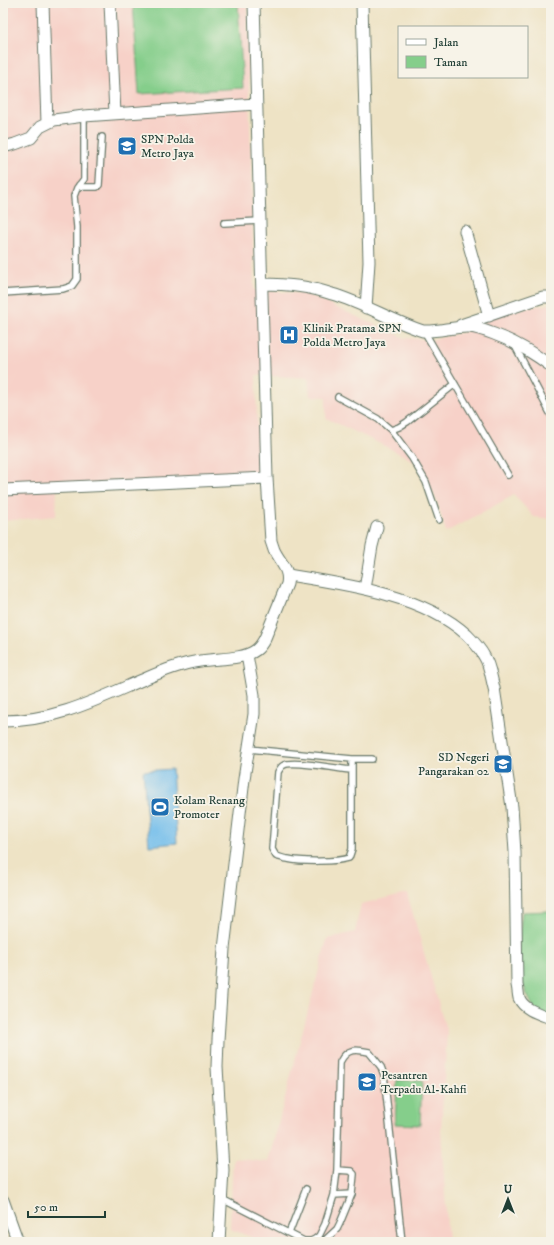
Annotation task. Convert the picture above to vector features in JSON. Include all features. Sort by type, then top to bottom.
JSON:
[{"type":"street","points":[[43,3],[47,123]]},
{"type":"street","points":[[110,3],[115,114]]},
{"type":"street","points":[[3,722],[24,721],[59,714],[77,708],[177,666],[204,660],[246,655],[256,650],[262,644],[287,584],[287,571],[274,550],[271,541],[267,478],[254,3]]},
{"type":"street","points":[[362,3],[369,262],[366,308]]},
{"type":"street","points":[[3,147],[31,138],[40,127],[54,120],[84,116],[256,104]]},
{"type":"street","points":[[465,231],[489,316]]},
{"type":"street","points":[[262,284],[281,284],[317,289],[333,294],[423,331],[437,331],[452,328],[543,297],[551,297]]},
{"type":"street","points":[[452,328],[471,328],[486,331],[512,341],[532,352],[551,366]]},
{"type":"street","points":[[3,490],[267,478]]},
{"type":"street","points":[[365,590],[372,546],[377,526]]},
{"type":"street","points":[[288,575],[365,590],[410,602],[431,610],[449,620],[464,632],[485,656],[494,688],[512,807],[516,860],[517,985],[520,999],[524,1005],[533,1011],[551,1018]]},
{"type":"street","points":[[219,1242],[222,1199],[222,1148],[217,1067],[224,949],[254,714],[254,704],[246,655]]},
{"type":"street","points":[[3,1200],[18,1242]]},
{"type":"lane","points":[[3,293],[63,289],[72,286],[77,280],[77,227],[74,196],[75,191],[84,179],[84,116]]},
{"type":"lane","points":[[79,185],[82,187],[97,187],[99,185],[102,137]]},
{"type":"lane","points":[[224,223],[259,221]]},
{"type":"lane","points":[[423,331],[508,475]]},
{"type":"lane","points":[[512,341],[551,415]]},
{"type":"lane","points":[[391,430],[399,428],[455,384]]},
{"type":"lane","points":[[338,397],[378,419],[391,430],[412,458],[426,482],[439,520]]},
{"type":"lane","points":[[249,749],[352,759],[372,759]]},
{"type":"lane","points":[[351,770],[294,763],[285,764],[280,768],[278,772],[272,849],[276,856],[288,860],[324,861],[344,860],[349,858],[352,849],[352,759]]},
{"type":"lane","points":[[222,1199],[304,1241],[315,1239],[319,1236],[325,1224],[334,1195],[337,1170],[340,1062],[343,1056],[348,1052],[358,1050],[369,1052],[378,1063],[384,1075],[402,1242]]},
{"type":"lane","points":[[323,1242],[337,1229],[352,1194],[354,1174],[351,1171],[337,1170]]},
{"type":"lane","points":[[289,1233],[306,1189]]},
{"type":"lane","points":[[334,1195],[352,1194]]},
{"type":"shaded area","name":"SPN Polda Metro Jaya","points":[[3,3],[247,3],[254,290],[306,294],[405,338],[431,340],[465,332],[501,312],[551,304],[551,519],[534,517],[514,495],[446,532],[437,501],[419,464],[326,418],[326,397],[310,396],[308,378],[256,375],[258,480],[57,487],[56,516],[3,521]]},
{"type":"shaded area","name":"Pesantren Terpadu Al-Kahfi","points":[[407,893],[447,1033],[441,1130],[448,1242],[250,1242],[251,1237],[230,1229],[233,1158],[268,1162],[327,939],[355,932],[361,904]]},
{"type":"green space","points":[[133,3],[238,3],[243,88],[139,94]]},
{"type":"green space","points":[[551,911],[551,1016],[536,1012],[528,997],[519,968],[518,950],[522,912]]},
{"type":"green space","points":[[397,1080],[422,1081],[420,1125],[395,1124]]},
{"type":"water","name":"Kolam Renang Promoter","points":[[172,769],[177,843],[149,846],[143,771]]},
{"type":"place","name":"SPN Polda Metro Jaya","points":[[127,146]]},
{"type":"place","name":"Klinik Pratama SPN Polda Metro Jaya","points":[[289,335]]},
{"type":"place","name":"SD Negeri Pangarakan 02","points":[[503,764]]},
{"type":"place","name":"Kolam Renang Promoter","points":[[160,807]]},
{"type":"place","name":"Pesantren Terpadu Al-Kahfi","points":[[367,1082]]}]
